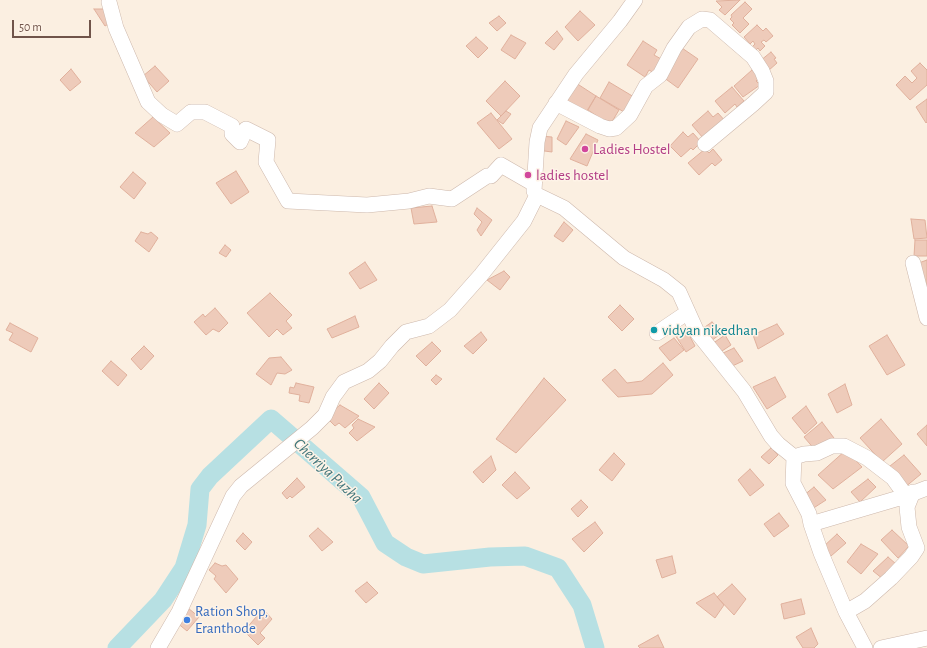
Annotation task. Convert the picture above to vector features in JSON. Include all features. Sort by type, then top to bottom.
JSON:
[{"type":"street","points":[[158,648],[179,612],[233,496],[241,486],[312,428],[325,415],[333,397],[344,382],[368,371],[380,361],[406,332],[429,326],[450,310],[482,275],[524,221],[535,189],[536,142],[540,128],[576,74],[620,21],[635,0]]},
{"type":"street","points":[[109,2],[116,28],[129,55],[148,102],[177,124],[191,112],[205,112],[232,126],[232,134],[240,142],[246,129],[268,140],[266,162],[288,201],[367,205],[408,202],[429,196],[452,199],[487,176],[491,176],[501,165],[550,200],[564,208],[624,258],[672,285],[678,292],[697,332],[744,391],[771,436],[794,457]]},
{"type":"street","points":[[556,103],[600,126],[609,129],[616,128],[630,115],[646,86],[660,75],[674,48],[689,27],[702,18],[710,20],[753,57],[762,71],[766,81],[766,92],[705,144]]},
{"type":"street","points":[[913,263],[927,318]]},
{"type":"street","points":[[657,333],[688,312]]},
{"type":"street","points":[[794,457],[804,454],[817,453],[832,446],[844,446],[867,458],[893,478],[915,492]]},
{"type":"street","points":[[794,457],[793,483],[809,514],[821,553],[846,612],[865,648]]},
{"type":"street","points":[[811,524],[915,492]]},
{"type":"street","points":[[846,612],[865,601],[891,578],[911,557],[917,548],[909,527],[907,507],[915,492]]},
{"type":"street","points":[[881,648],[927,638]]},
{"type":"building","points":[[740,0],[725,15],[719,10],[722,7],[716,1]]},
{"type":"building","points":[[745,2],[752,9],[743,18],[749,24],[740,33],[732,25],[734,23],[730,19],[732,17],[731,15]]},
{"type":"building","points":[[94,9],[106,9],[112,22],[105,26]]},
{"type":"building","points":[[580,11],[595,25],[578,41],[565,27]]},
{"type":"building","points":[[499,16],[506,23],[497,31],[489,23]]},
{"type":"building","points":[[757,25],[763,31],[766,28],[773,36],[766,42],[764,40],[761,42],[765,46],[760,51],[758,48],[756,50],[752,47],[755,44],[753,41],[750,44],[744,37]]},
{"type":"building","points":[[557,31],[563,39],[554,50],[545,43]]},
{"type":"building","points":[[511,35],[526,43],[515,59],[501,50]]},
{"type":"building","points":[[476,37],[488,48],[478,58],[466,46]]},
{"type":"building","points":[[643,41],[657,50],[654,55],[663,60],[654,73],[649,70],[645,77],[627,65]]},
{"type":"building","points":[[679,46],[698,59],[678,88],[663,77]]},
{"type":"building","points":[[771,52],[776,58],[774,59],[777,63],[768,71],[760,61]]},
{"type":"building","points":[[920,63],[927,70],[927,85],[910,100],[896,85],[905,76],[912,83],[917,78],[911,71]]},
{"type":"building","points":[[155,66],[169,81],[157,92],[143,76]]},
{"type":"building","points":[[71,69],[81,82],[70,91],[60,80]]},
{"type":"building","points":[[752,70],[759,78],[756,81],[760,85],[743,97],[734,86]]},
{"type":"building","points":[[505,81],[520,96],[501,116],[486,101]]},
{"type":"building","points":[[609,82],[634,97],[624,112],[600,98]]},
{"type":"building","points":[[576,83],[596,96],[585,114],[565,101]]},
{"type":"building","points":[[732,87],[744,101],[737,107],[735,104],[725,113],[715,101]]},
{"type":"building","points":[[596,96],[619,110],[610,125],[588,110]]},
{"type":"building","points":[[927,99],[927,122],[926,123],[916,107]]},
{"type":"building","points":[[506,111],[511,114],[503,124],[497,120]]},
{"type":"building","points":[[708,111],[713,117],[718,113],[726,122],[703,138],[692,125]]},
{"type":"building","points":[[491,113],[512,139],[499,149],[477,123]]},
{"type":"building","points":[[153,117],[170,133],[154,147],[135,133]]},
{"type":"building","points":[[566,121],[579,127],[566,145],[557,139]]},
{"type":"building","points":[[683,132],[688,137],[693,133],[701,142],[693,150],[691,148],[681,157],[670,146]]},
{"type":"building","name":"Ladies Hostel","points":[[586,134],[598,140],[587,166],[570,159]]},
{"type":"building","points":[[540,136],[552,137],[552,152],[537,150]]},
{"type":"building","points":[[705,149],[709,153],[713,149],[722,160],[715,166],[712,163],[699,175],[688,163]]},
{"type":"building","points":[[236,171],[249,192],[231,204],[216,183]]},
{"type":"building","points":[[133,172],[146,183],[134,199],[120,187]]},
{"type":"building","points":[[432,206],[437,222],[414,224],[411,208]]},
{"type":"building","points":[[477,208],[492,220],[481,236],[477,230],[482,222],[474,214]]},
{"type":"building","points":[[911,219],[925,220],[927,238],[914,239]]},
{"type":"building","points":[[564,222],[573,230],[563,242],[554,236]]},
{"type":"building","points":[[141,232],[148,234],[151,232],[158,238],[149,252],[135,241]]},
{"type":"building","points":[[915,240],[927,240],[927,256],[914,256]]},
{"type":"building","points":[[225,245],[231,250],[226,257],[219,253]]},
{"type":"building","points":[[927,260],[927,285],[923,286],[916,264]]},
{"type":"building","points":[[365,262],[377,280],[360,289],[349,273]]},
{"type":"building","points":[[504,271],[510,277],[500,290],[487,280]]},
{"type":"building","points":[[270,293],[292,315],[286,321],[292,328],[283,335],[277,329],[269,337],[247,313]]},
{"type":"building","points":[[620,305],[634,319],[622,331],[608,317]]},
{"type":"building","points":[[215,308],[228,323],[219,332],[213,329],[206,335],[194,322],[203,314],[205,317]]},
{"type":"building","points":[[355,316],[359,327],[332,338],[327,329]]},
{"type":"building","points":[[712,322],[723,332],[711,341],[702,329]]},
{"type":"building","points":[[10,323],[38,338],[31,352],[9,340],[13,333],[6,330]]},
{"type":"building","points":[[777,324],[784,334],[758,349],[753,335]]},
{"type":"building","points":[[686,329],[695,346],[686,352],[675,335]]},
{"type":"building","points":[[481,332],[487,340],[473,354],[464,346]]},
{"type":"building","points":[[725,335],[731,345],[719,353],[712,344]]},
{"type":"building","points":[[887,335],[905,365],[887,375],[869,346]]},
{"type":"building","points":[[674,338],[684,350],[670,361],[659,348]]},
{"type":"building","points":[[432,342],[441,351],[426,366],[416,356]]},
{"type":"building","points":[[144,346],[154,356],[141,370],[131,359]]},
{"type":"building","points":[[734,348],[743,361],[728,368],[721,354]]},
{"type":"building","points":[[281,357],[292,370],[285,374],[277,373],[271,385],[256,374],[269,358]]},
{"type":"building","points":[[111,361],[127,375],[118,386],[102,371]]},
{"type":"building","points":[[663,363],[673,375],[652,394],[618,397],[602,380],[615,369],[627,383],[642,381]]},
{"type":"building","points":[[436,375],[442,379],[436,385],[431,380]]},
{"type":"building","points":[[775,377],[786,397],[767,409],[753,387]]},
{"type":"building","points":[[544,378],[566,400],[516,453],[496,439]]},
{"type":"building","points":[[296,383],[314,387],[309,403],[299,401],[300,395],[289,393],[290,387],[294,388]]},
{"type":"building","points":[[379,383],[389,393],[374,409],[364,399]]},
{"type":"building","points":[[845,384],[852,405],[837,413],[828,394]]},
{"type":"building","points":[[340,405],[359,416],[345,428],[339,423],[335,426],[326,417]]},
{"type":"building","points":[[806,406],[817,423],[805,434],[792,418]]},
{"type":"building","points":[[358,419],[375,427],[357,441],[349,433],[354,428],[352,425]]},
{"type":"building","points":[[881,419],[902,444],[882,462],[860,438]]},
{"type":"building","points":[[822,422],[834,438],[816,451],[804,437]]},
{"type":"building","points":[[927,425],[927,446],[917,434]]},
{"type":"building","points":[[771,448],[778,455],[769,464],[761,457]]},
{"type":"building","points":[[846,450],[862,467],[833,489],[818,475]]},
{"type":"building","points":[[614,453],[625,464],[612,481],[599,470]]},
{"type":"building","points":[[904,455],[921,474],[904,488],[890,466]]},
{"type":"building","points":[[491,456],[496,470],[483,483],[473,472]]},
{"type":"building","points":[[750,469],[764,485],[750,496],[738,480]]},
{"type":"building","points":[[515,472],[530,488],[517,499],[502,485]]},
{"type":"building","points":[[297,478],[305,487],[292,498],[290,496],[287,499],[282,493]]},
{"type":"building","points":[[868,479],[876,487],[860,502],[851,492]]},
{"type":"building","points":[[814,487],[826,500],[812,509],[803,496]]},
{"type":"building","points":[[581,500],[588,507],[578,517],[571,509]]},
{"type":"building","points":[[779,513],[789,526],[774,537],[764,524]]},
{"type":"building","points":[[595,522],[603,533],[584,552],[572,539]]},
{"type":"building","points":[[318,528],[333,542],[322,551],[309,536]]},
{"type":"building","points":[[892,530],[909,546],[898,558],[881,540]]},
{"type":"building","points":[[243,533],[252,542],[245,550],[236,541]]},
{"type":"building","points":[[837,534],[846,543],[831,556],[823,547]]},
{"type":"building","points":[[861,544],[878,554],[861,574],[847,562]]},
{"type":"building","points":[[672,556],[676,573],[662,578],[656,560]]},
{"type":"building","points":[[888,557],[896,564],[883,579],[873,571]]},
{"type":"building","points":[[215,563],[222,566],[226,565],[238,579],[226,593],[214,579],[216,576],[209,570]]},
{"type":"building","points":[[367,582],[378,593],[366,603],[355,591]]},
{"type":"building","points":[[732,584],[746,599],[734,615],[717,597]]},
{"type":"building","points":[[714,593],[724,605],[715,618],[696,603]]},
{"type":"building","points":[[801,599],[805,614],[784,619],[781,604]]},
{"type":"building","name":"Ration Shop, Eranthode","points":[[188,608],[199,617],[187,631],[176,622]]},
{"type":"building","points":[[263,609],[272,619],[260,633],[265,638],[258,645],[244,631]]},
{"type":"building","points":[[811,628],[818,644],[814,648],[803,648],[796,637]]},
{"type":"building","points":[[658,635],[664,648],[640,648],[638,646]]},
{"type":"waterway","name":"Cherriya Puzha","points":[[117,648],[163,600],[184,568],[197,525],[200,489],[210,476],[271,419],[361,497],[385,543],[406,557],[423,564],[490,557],[525,556],[558,568],[582,605],[595,648]]},
{"type":"place","name":"Ladies Hostel","points":[[585,149]]},
{"type":"place","name":"ladies hostel","points":[[528,175]]},
{"type":"place","name":"vidyan nikedhan","points":[[654,330]]},
{"type":"place","name":"Ration Shop, Eranthode","points":[[187,620]]}]
